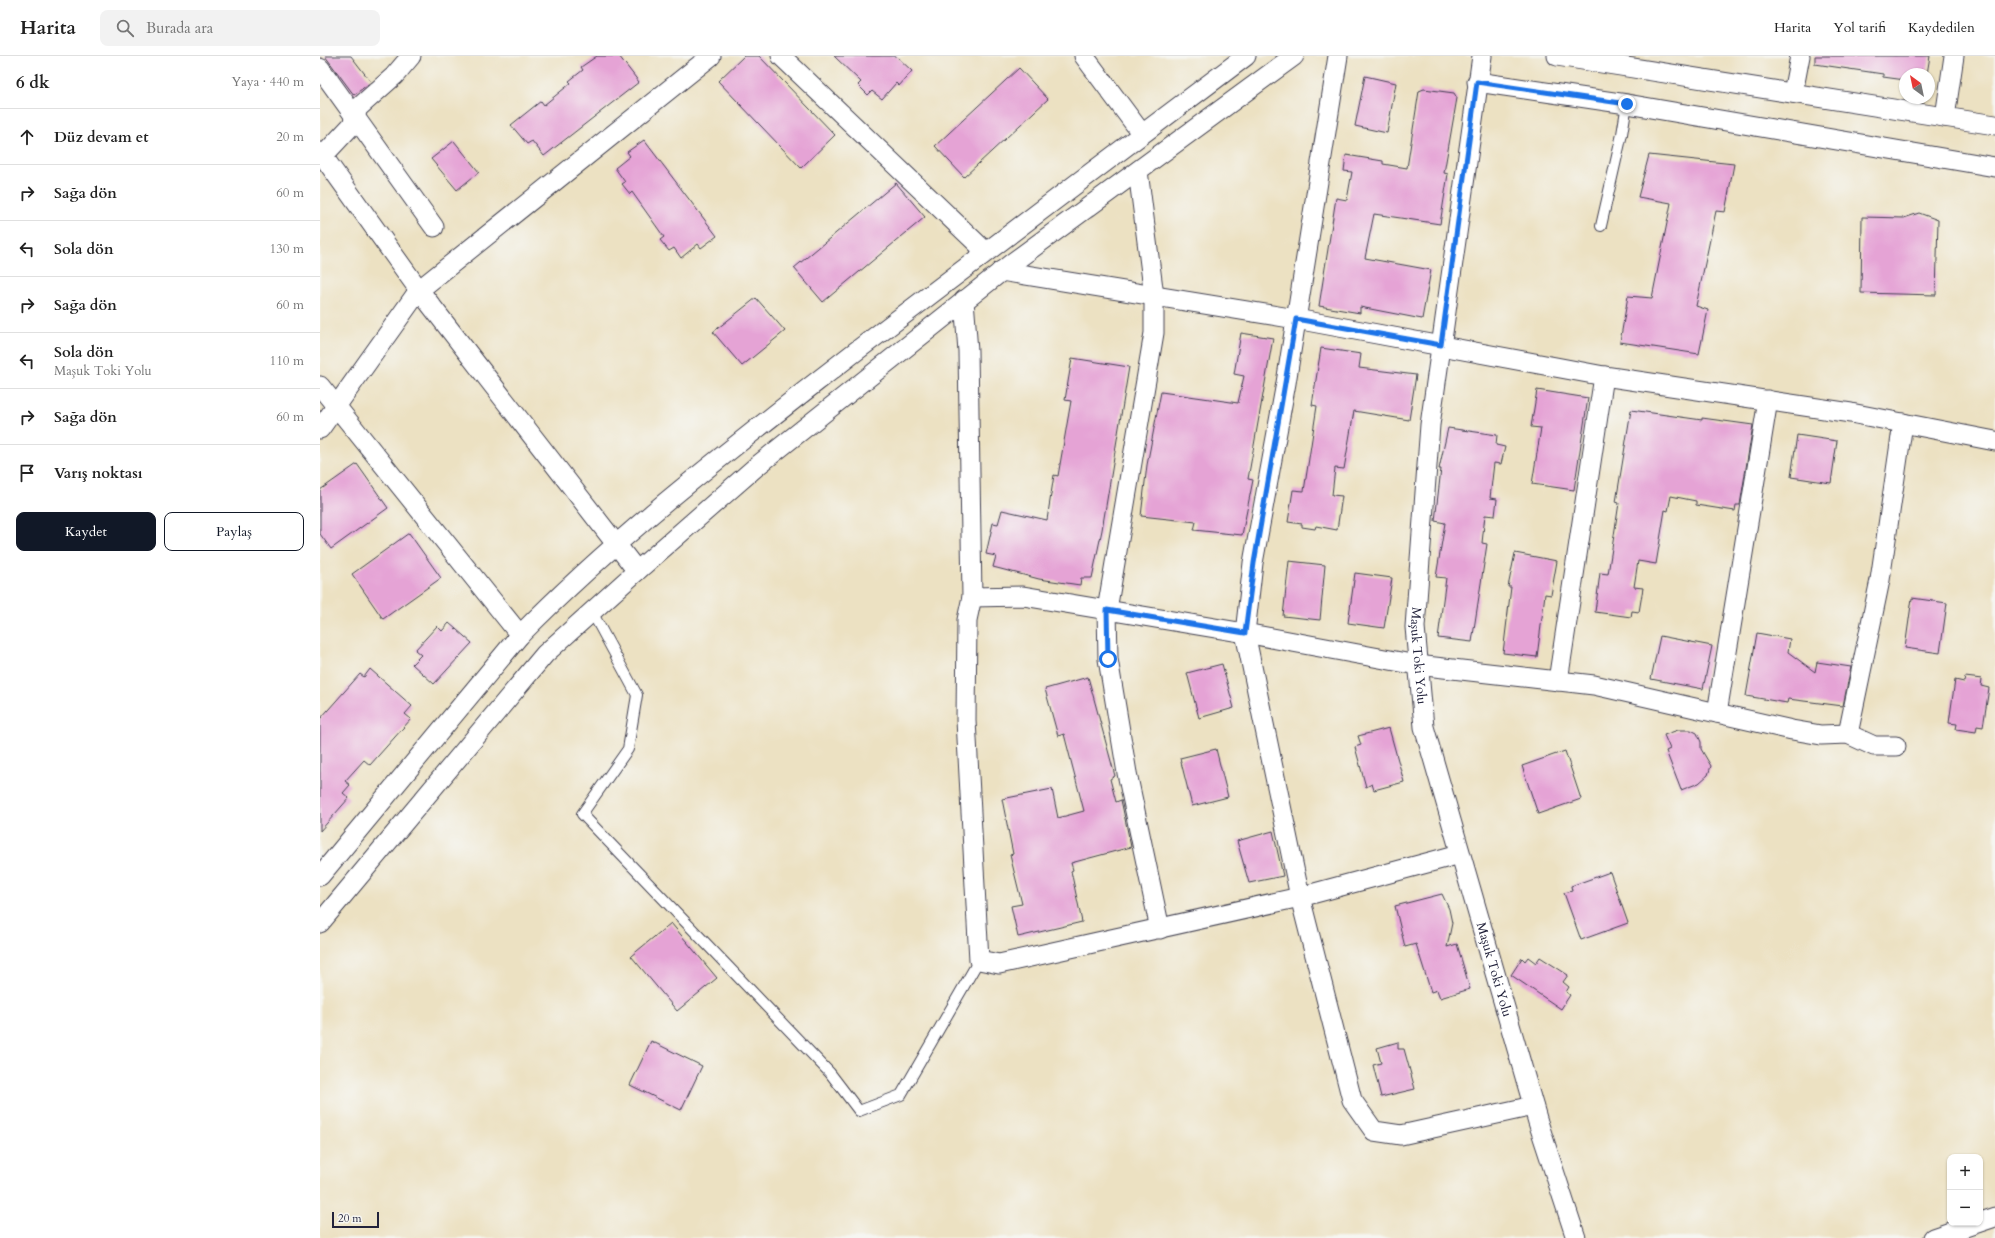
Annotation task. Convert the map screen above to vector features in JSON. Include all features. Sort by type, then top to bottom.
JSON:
[{"type":"street","points":[[412,56],[394,76],[358,108],[352,125],[322,154],[419,290],[637,571]]},
{"type":"street","points":[[320,428],[419,290],[711,56]]},
{"type":"street","points":[[782,56],[986,252]]},
{"type":"street","points":[[1084,56],[1142,134]]},
{"type":"street","points":[[320,876],[520,635],[548,606],[616,544],[729,450],[986,252],[1246,56]]},
{"type":"street","points":[[320,923],[546,654],[637,571],[757,466],[964,300],[1001,271],[1294,56]]},
{"type":"street","points":[[1338,56],[1296,319],[1254,563],[1245,633],[1300,898],[1352,1100],[1374,1131],[1401,1135],[1533,1106]]},
{"type":"street","name":"Maşuk Toki Yolu","points":[[1482,56],[1477,82],[1430,426],[1415,627],[1417,665],[1424,727],[1533,1106],[1576,1238]]},
{"type":"street","points":[[1557,56],[1995,125]]},
{"type":"street","points":[[1793,93],[1800,56]]},
{"type":"street","points":[[1945,117],[1954,56]]},
{"type":"street","points":[[320,68],[434,227]]},
{"type":"street","points":[[1477,82],[1627,104],[1995,167]]},
{"type":"street","points":[[1138,171],[1154,296],[1154,333],[1107,610],[1108,659],[1128,773],[1160,929]]},
{"type":"street","points":[[1001,271],[1296,319],[1604,376],[1851,413],[1995,441]]},
{"type":"street","points":[[964,300],[968,351],[972,597],[967,620],[966,720],[979,960],[999,964],[1160,929],[1300,898],[1460,854]]},
{"type":"street","points":[[1558,680],[1604,376]]},
{"type":"street","points":[[320,386],[520,635]]},
{"type":"street","points":[[1717,713],[1768,400]]},
{"type":"street","points":[[1848,734],[1880,580],[1903,423]]},
{"type":"street","points":[[972,597],[1023,596],[1245,633],[1417,665],[1594,685],[1821,735],[1848,734],[1874,746],[1896,746]]},
{"type":"street","points":[[1983,1222],[1995,1217]]},
{"type":"street","points":[[1933,1238],[1970,1226]]},
{"type":"lane","points":[[1601,226],[1622,134],[1627,104]]},
{"type":"lane","points":[[592,612],[637,695],[628,749],[582,814],[830,1073],[859,1111],[902,1095],[979,960]]},
{"type":"building","points":[[325,56],[351,56],[371,82],[354,95]]},
{"type":"building","points":[[597,56],[619,56],[639,82],[544,156],[532,141],[527,144],[511,125],[541,101],[544,105],[571,83],[569,81],[583,70],[581,67]]},
{"type":"building","points":[[744,56],[759,56],[835,135],[801,168],[718,81]]},
{"type":"building","points":[[834,56],[896,56],[912,71],[899,86],[896,83],[882,99],[872,91],[868,95],[858,85],[861,82]]},
{"type":"building","points":[[1815,56],[1930,56],[1928,68],[1899,68],[1899,79],[1883,77],[1883,74],[1815,64]]},
{"type":"building","points":[[1019,68],[1048,99],[964,177],[935,146]]},
{"type":"building","points":[[1365,76],[1396,83],[1387,133],[1355,126]]},
{"type":"building","points":[[1424,89],[1454,93],[1457,98],[1444,173],[1448,174],[1440,224],[1374,214],[1365,258],[1431,270],[1422,319],[1360,307],[1360,313],[1319,306],[1336,198],[1347,200],[1352,172],[1344,171],[1346,155],[1383,161],[1383,164],[1407,168],[1419,91]]},
{"type":"building","points":[[644,140],[717,236],[701,248],[698,244],[681,258],[674,248],[669,251],[660,240],[664,237],[632,192],[630,194],[622,184],[625,182],[615,168],[630,156],[627,152]]},
{"type":"building","points":[[454,141],[479,172],[457,190],[431,159]]},
{"type":"building","points":[[1649,155],[1734,164],[1725,212],[1716,211],[1696,306],[1708,310],[1699,354],[1620,342],[1628,296],[1652,298],[1671,203],[1638,197]]},
{"type":"building","points":[[896,183],[925,217],[823,302],[794,268]]},
{"type":"building","points":[[1919,213],[1938,220],[1936,295],[1861,293],[1862,217],[1904,218]]},
{"type":"building","points":[[756,298],[785,331],[742,366],[713,332]]},
{"type":"building","points":[[1241,333],[1273,338],[1248,479],[1253,480],[1242,535],[1194,530],[1196,522],[1141,516],[1147,465],[1161,392],[1238,403],[1244,376],[1234,374]]},
{"type":"building","points":[[1321,348],[1361,354],[1359,368],[1416,375],[1409,420],[1354,411],[1344,469],[1335,468],[1332,495],[1342,496],[1337,530],[1316,526],[1315,529],[1302,527],[1302,524],[1288,522],[1293,490],[1304,491],[1317,406],[1312,405]]},
{"type":"building","points":[[1072,358],[1129,367],[1102,530],[1092,578],[1081,578],[1080,585],[1039,579],[993,567],[996,556],[986,554],[993,523],[998,524],[1002,510],[1047,520],[1054,475],[1058,476],[1071,401],[1065,400]]},
{"type":"building","points":[[1537,390],[1588,398],[1574,490],[1532,484],[1541,428],[1531,427]]},
{"type":"building","points":[[1631,410],[1702,420],[1702,418],[1753,425],[1740,505],[1736,505],[1735,511],[1696,505],[1696,501],[1671,496],[1668,511],[1665,510],[1656,564],[1638,561],[1634,587],[1643,588],[1639,612],[1632,611],[1631,617],[1595,612],[1600,573],[1608,574],[1619,503],[1616,502]]},
{"type":"building","points":[[1448,428],[1497,435],[1496,445],[1505,447],[1501,464],[1494,463],[1490,498],[1497,499],[1495,516],[1485,515],[1482,543],[1487,544],[1472,642],[1438,638],[1446,578],[1436,577],[1445,523],[1435,521],[1441,469],[1439,469]]},
{"type":"building","points":[[1797,435],[1837,441],[1831,483],[1791,477]]},
{"type":"building","points":[[357,464],[388,508],[331,549],[320,534],[320,490]]},
{"type":"building","points":[[409,533],[441,578],[383,619],[352,574]]},
{"type":"building","points":[[1515,553],[1557,561],[1551,595],[1545,594],[1537,657],[1503,653],[1511,587],[1508,587]]},
{"type":"building","points":[[1289,561],[1325,565],[1320,620],[1283,616]]},
{"type":"building","points":[[1355,573],[1392,578],[1384,628],[1348,623]]},
{"type":"building","points":[[1912,598],[1947,603],[1940,653],[1905,648]]},
{"type":"building","points":[[449,623],[472,643],[434,684],[412,664],[421,655],[415,650],[437,626],[442,631]]},
{"type":"building","points":[[1757,633],[1790,639],[1788,652],[1815,672],[1817,662],[1851,667],[1843,706],[1788,699],[1787,703],[1746,696]]},
{"type":"building","points":[[1660,636],[1712,646],[1703,689],[1651,679]]},
{"type":"building","points":[[1222,664],[1234,708],[1199,718],[1187,673]]},
{"type":"building","points":[[370,669],[412,706],[405,714],[411,719],[370,765],[364,760],[345,781],[350,785],[343,793],[349,798],[320,831],[320,719],[360,674],[364,677]]},
{"type":"building","points":[[1088,677],[1115,776],[1110,779],[1116,802],[1121,800],[1131,847],[1071,863],[1073,870],[1071,871],[1082,922],[1018,937],[1011,906],[1022,904],[1010,855],[1013,854],[1002,799],[1052,789],[1058,818],[1084,811],[1064,734],[1058,736],[1045,689]]},
{"type":"building","points":[[1965,677],[1982,679],[1981,686],[1989,688],[1983,727],[1977,726],[1976,732],[1956,729],[1957,724],[1949,723],[1955,680],[1964,682]]},
{"type":"building","points":[[1389,728],[1404,782],[1374,790],[1372,784],[1366,787],[1355,747],[1361,745],[1358,736]]},
{"type":"building","points":[[1678,730],[1691,730],[1697,733],[1701,742],[1701,749],[1711,766],[1708,775],[1699,783],[1681,790],[1666,751],[1670,749],[1664,735]]},
{"type":"building","points":[[1216,749],[1228,797],[1192,806],[1180,758]]},
{"type":"building","points":[[1565,751],[1581,799],[1538,814],[1522,766]]},
{"type":"building","points":[[1273,831],[1283,876],[1249,883],[1237,841]]},
{"type":"building","points":[[1610,872],[1628,923],[1581,940],[1564,893],[1572,891],[1571,886]]},
{"type":"building","points":[[1442,894],[1449,909],[1452,923],[1447,947],[1457,944],[1470,989],[1440,998],[1437,990],[1431,992],[1416,944],[1405,947],[1395,906]]},
{"type":"building","points":[[671,923],[717,978],[677,1011],[631,956]]},
{"type":"building","points":[[1528,957],[1536,963],[1540,957],[1568,975],[1563,982],[1569,987],[1566,992],[1570,995],[1561,1009],[1511,975],[1522,958],[1525,961]]},
{"type":"building","points":[[651,1041],[702,1066],[681,1110],[630,1085]]},
{"type":"building","points":[[1398,1042],[1398,1049],[1404,1049],[1415,1089],[1381,1097],[1373,1065],[1381,1063],[1377,1048]]},
{"type":"route","points":[[1108,659],[1107,610],[1245,633],[1254,563],[1296,319],[1441,345],[1477,82],[1627,104]]}]
